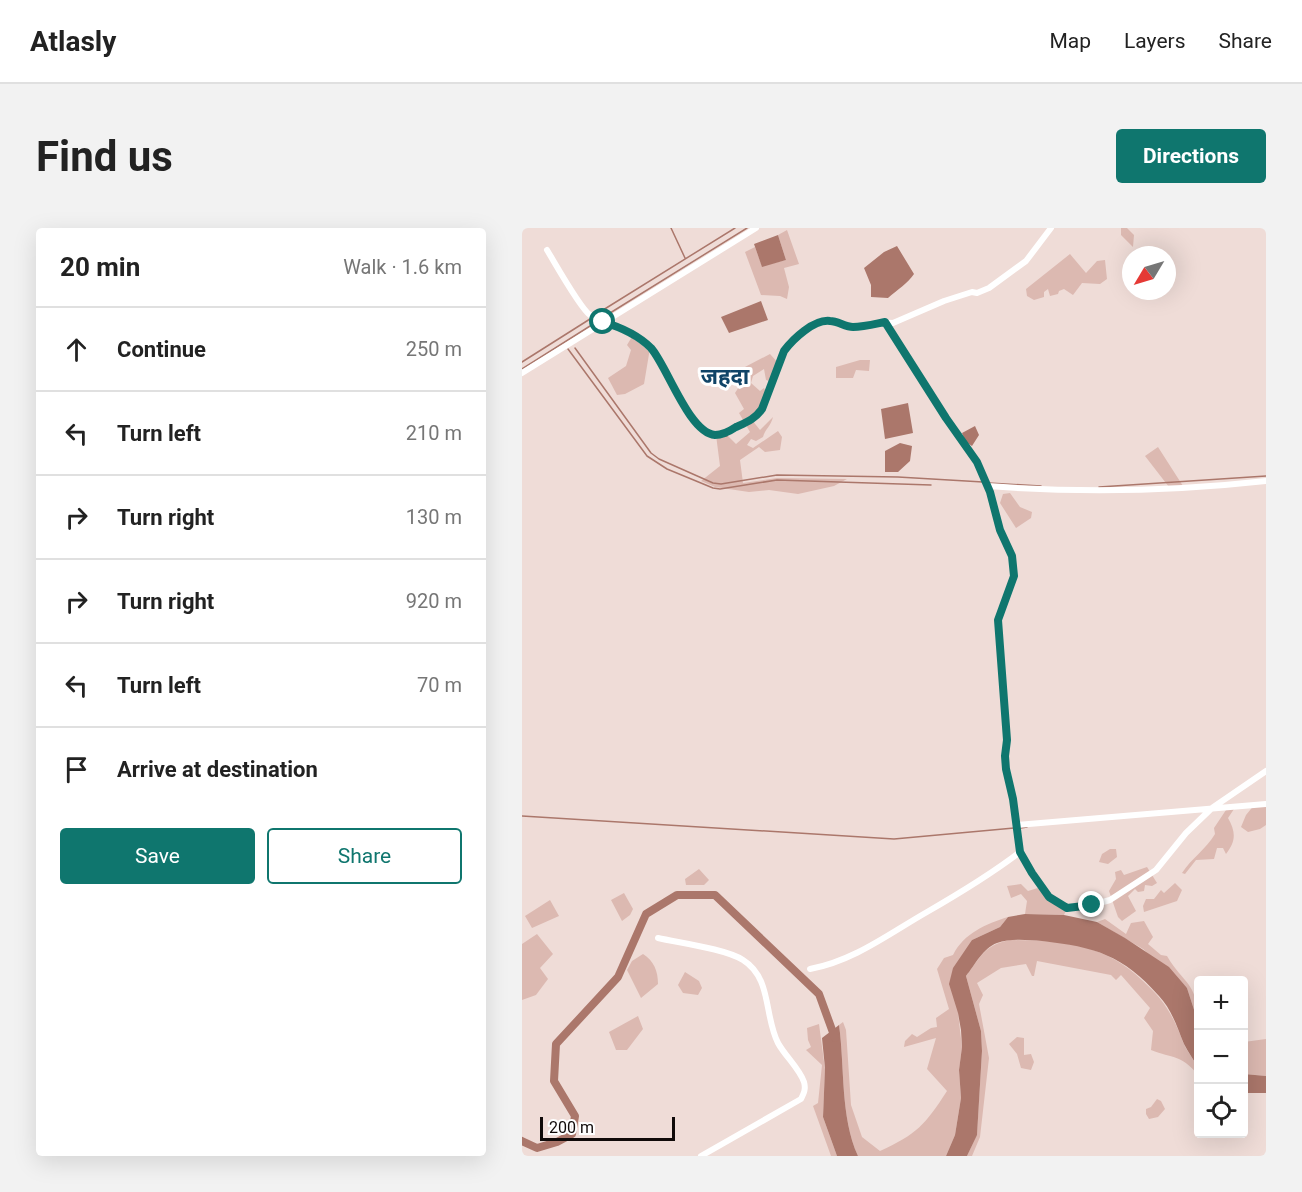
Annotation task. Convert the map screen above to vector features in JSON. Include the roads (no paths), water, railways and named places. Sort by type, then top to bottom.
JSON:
[{"type":"street","points":[[522,373],[756,228]]},
{"type":"street","points":[[547,250],[588,314],[633,335],[650,348],[664,367],[687,411],[706,430],[716,435],[725,433],[756,417],[762,409],[784,351],[804,332],[825,321],[851,327],[885,322],[894,323],[944,301],[972,292],[977,293],[988,288],[1026,261],[1051,228]]},
{"type":"street","points":[[885,322],[977,462],[988,486],[1000,530],[1012,556],[1014,576],[998,620],[1007,740],[1005,756],[1020,852],[1049,897],[1067,908],[1110,900],[1156,870],[1186,833],[1212,808],[1266,771]]},
{"type":"street","points":[[988,486],[1101,490],[1266,481]]},
{"type":"street","points":[[1017,825],[1266,804]]},
{"type":"street","points":[[810,969],[862,950],[894,934],[958,896],[1004,866],[1020,852]]},
{"type":"street","points":[[658,938],[731,954],[745,961],[762,981],[768,1014],[778,1043],[805,1085],[801,1099],[701,1156]]},
{"type":"waterway","points":[[671,228],[685,258]]},
{"type":"waterway","points":[[595,315],[735,228]]},
{"type":"waterway","points":[[602,318],[747,228]]},
{"type":"waterway","points":[[522,362],[590,319]]},
{"type":"waterway","points":[[522,369],[598,321]]},
{"type":"waterway","points":[[601,327],[612,328]]},
{"type":"waterway","points":[[575,348],[651,453],[659,459],[713,483],[721,484],[777,475],[898,477],[983,482]]},
{"type":"waterway","points":[[568,349],[647,456],[667,469],[713,488],[720,489],[777,480],[931,485]]},
{"type":"waterway","points":[[714,437],[727,436]]},
{"type":"waterway","points":[[1099,487],[1266,476]]},
{"type":"waterway","points":[[989,483],[1041,486]]},
{"type":"waterway","points":[[522,816],[894,839],[1014,828]]},
{"type":"waterway","points":[[1021,828],[1027,827]]},
{"type":"waterway","points":[[522,1141],[537,1148],[557,1142],[572,1134],[575,1116],[554,1081],[556,1044],[618,977],[646,914],[677,895],[715,895],[819,994],[835,1038]]},
{"type":"district","name":"जहदा","points":[[725,376]]}]
